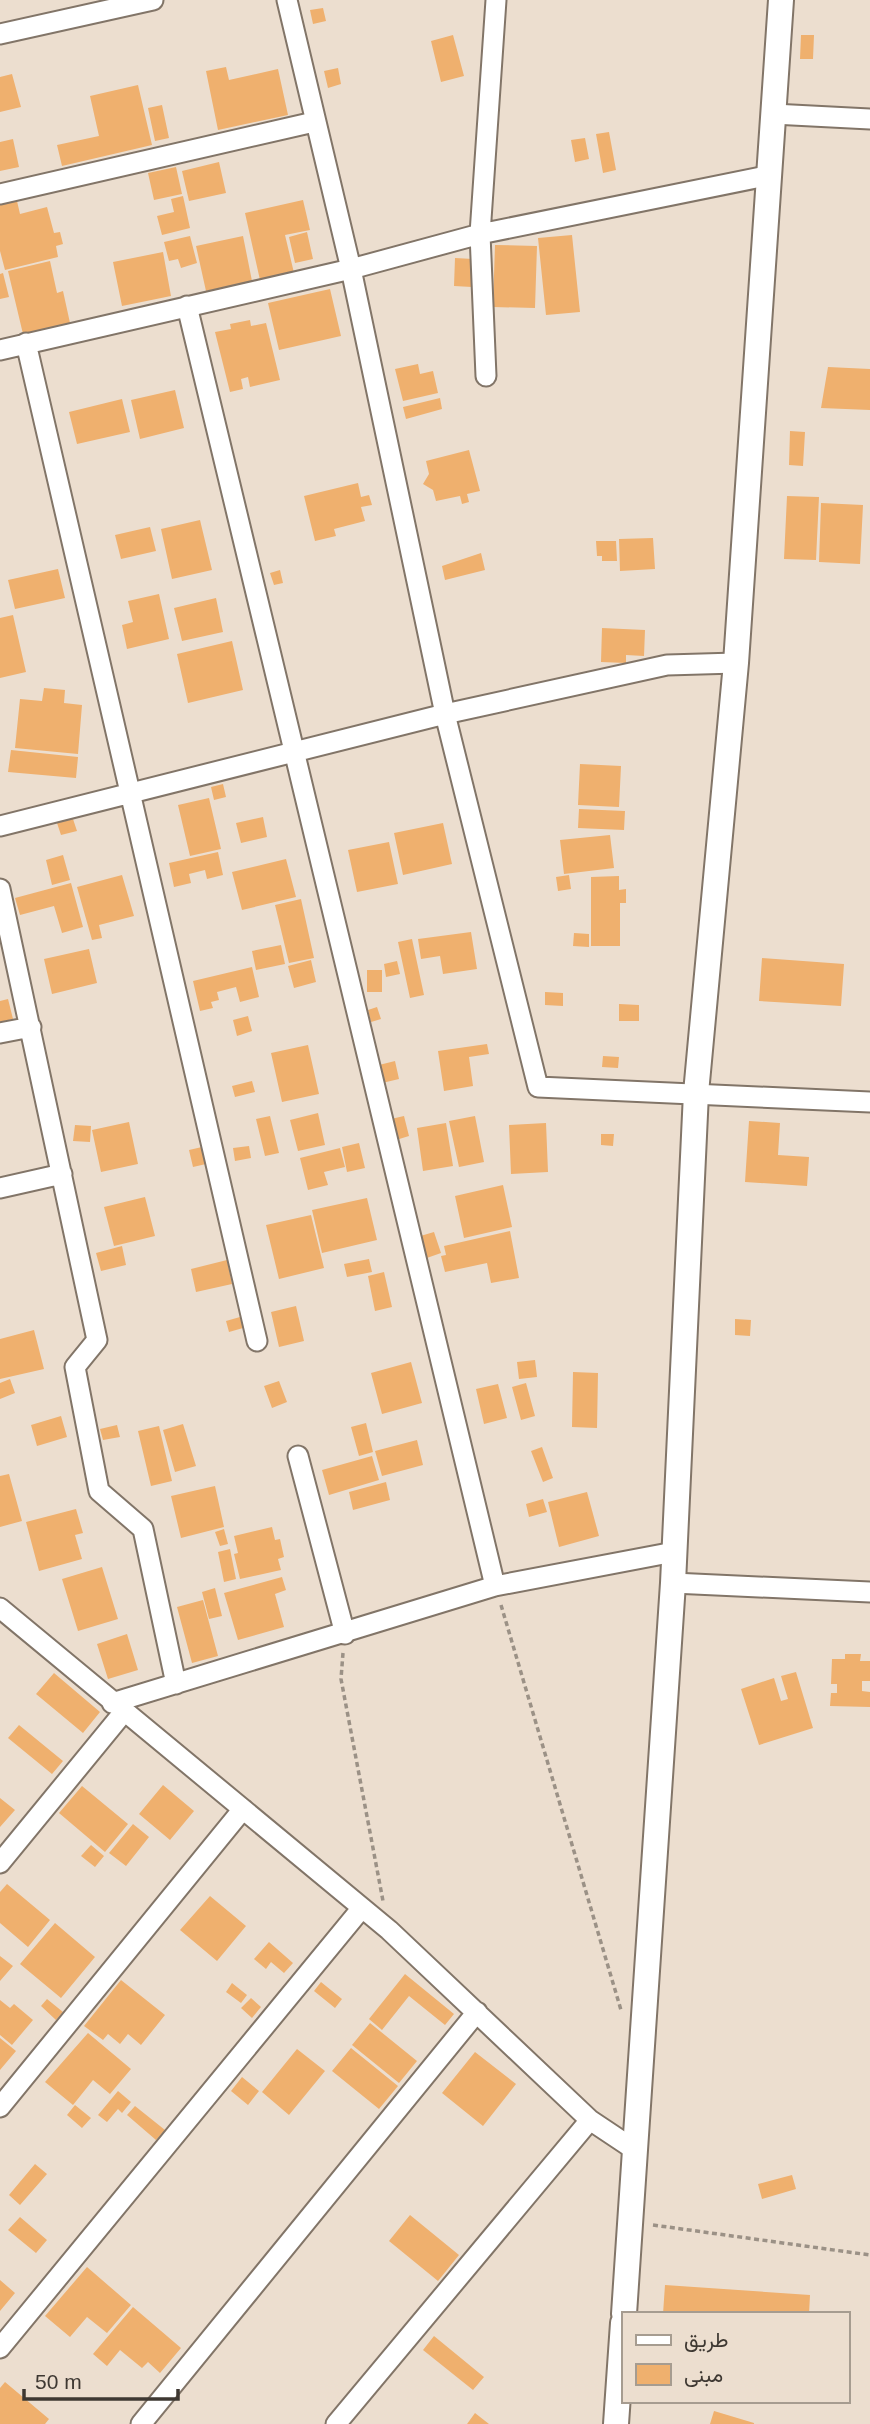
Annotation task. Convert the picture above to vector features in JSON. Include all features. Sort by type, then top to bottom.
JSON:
[{"type":"street","points":[[0,34],[153,0]]},
{"type":"street","points":[[287,0],[351,269],[444,715],[538,1087],[870,1102]]},
{"type":"street","points":[[486,376],[480,234],[496,0]]},
{"type":"street","points":[[624,2312],[673,1583],[696,1093],[736,663],[771,175],[780,0]]},
{"type":"street","points":[[773,114],[870,119]]},
{"type":"street","points":[[0,194],[314,122]]},
{"type":"street","points":[[0,349],[351,269],[480,234],[771,175]]},
{"type":"street","points":[[187,306],[495,1586]]},
{"type":"street","points":[[26,343],[257,1341]]},
{"type":"street","points":[[0,826],[292,751],[667,664],[736,663]]},
{"type":"street","points":[[0,889],[97,1340],[75,1367],[99,1491],[143,1528],[176,1684]]},
{"type":"street","points":[[0,1033],[31,1027]]},
{"type":"street","points":[[0,1188],[62,1174]]},
{"type":"street","points":[[298,1456],[345,1634]]},
{"type":"street","points":[[0,1863],[118,1708],[176,1684],[495,1586],[674,1552]]},
{"type":"street","points":[[673,1583],[870,1592]]},
{"type":"street","points":[[2,1614],[389,1930],[590,2120],[635,2150]]},
{"type":"street","points":[[0,2107],[243,1809]]},
{"type":"street","points":[[0,2348],[361,1909]]},
{"type":"street","points":[[141,2424],[477,2012]]},
{"type":"street","points":[[336,2424],[590,2120]]},
{"type":"street","points":[[617,2424],[622,2340]]},
{"type":"path","points":[[495,1586],[624,2022]]},
{"type":"path","points":[[345,1634],[341,1679],[389,1930]]},
{"type":"path","points":[[630,2222],[870,2255]]},
{"type":"building","points":[[323,8],[326,21],[313,24],[310,10]]},
{"type":"building","points":[[453,35],[464,76],[441,82],[431,41]]},
{"type":"building","points":[[801,35],[814,35],[813,59],[800,59]]},
{"type":"building","points":[[226,67],[229,80],[278,69],[288,115],[218,130],[206,71]]},
{"type":"building","points":[[338,68],[341,84],[328,88],[324,71]]},
{"type":"building","points":[[12,74],[21,107],[0,112],[0,77]]},
{"type":"building","points":[[138,85],[152,145],[62,166],[57,145],[99,136],[90,96]]},
{"type":"building","points":[[162,105],[169,138],[155,141],[148,108]]},
{"type":"building","points":[[609,132],[616,170],[603,173],[596,134]]},
{"type":"building","points":[[585,138],[589,159],[575,162],[571,140]]},
{"type":"building","points":[[13,139],[19,167],[0,171],[0,142]]},
{"type":"building","points":[[219,162],[226,193],[189,201],[182,171]]},
{"type":"building","points":[[176,167],[182,194],[154,200],[148,173]]},
{"type":"building","points":[[183,196],[190,228],[162,235],[157,216],[174,212],[171,199]]},
{"type":"building","points":[[303,200],[310,230],[285,235],[294,273],[260,280],[245,213]]},
{"type":"building","points":[[17,201],[20,214],[47,207],[54,233],[60,232],[63,244],[56,246],[58,257],[5,270],[0,251],[0,205]]},
{"type":"building","points":[[307,232],[313,259],[295,263],[289,237]]},
{"type":"building","points":[[572,235],[580,312],[546,315],[538,238]]},
{"type":"building","points":[[190,236],[197,263],[181,268],[178,259],[169,261],[164,242]]},
{"type":"building","points":[[243,236],[252,281],[206,291],[196,246]]},
{"type":"building","points":[[495,245],[537,246],[535,308],[493,307]]},
{"type":"building","points":[[163,252],[171,296],[122,306],[113,262]]},
{"type":"building","points":[[455,258],[473,259],[472,287],[454,286]]},
{"type":"building","points":[[50,261],[57,293],[63,291],[70,323],[23,334],[8,271]]},
{"type":"building","points":[[3,273],[9,297],[0,299],[0,274]]},
{"type":"building","points":[[330,289],[341,336],[279,350],[268,303]]},
{"type":"building","points":[[250,320],[251,326],[266,323],[280,380],[250,387],[248,377],[241,379],[243,389],[230,392],[215,332],[231,329],[230,324]]},
{"type":"building","points":[[418,364],[420,374],[433,371],[438,393],[403,401],[395,369]]},
{"type":"building","points":[[828,367],[870,369],[870,410],[821,408]]},
{"type":"building","points":[[175,390],[184,428],[140,439],[131,400]]},
{"type":"building","points":[[440,398],[442,409],[406,419],[403,407]]},
{"type":"building","points":[[122,399],[130,432],[77,444],[69,412]]},
{"type":"building","points":[[790,431],[805,432],[803,466],[789,465]]},
{"type":"building","points":[[469,450],[480,491],[467,494],[469,502],[462,504],[460,496],[436,501],[433,490],[423,484],[429,474],[426,461]]},
{"type":"building","points":[[358,483],[361,497],[369,495],[372,505],[361,507],[365,521],[334,529],[336,536],[315,541],[304,496]]},
{"type":"building","points":[[787,496],[819,497],[816,560],[784,559]]},
{"type":"building","points":[[821,503],[863,505],[860,564],[819,562]]},
{"type":"building","points":[[200,520],[212,570],[172,579],[161,529]]},
{"type":"building","points":[[150,527],[156,551],[121,559],[115,535]]},
{"type":"building","points":[[653,538],[655,569],[620,571],[619,539]]},
{"type":"building","points":[[596,541],[616,541],[617,561],[602,561],[602,556],[597,556]]},
{"type":"building","points":[[481,553],[485,570],[445,580],[442,566]]},
{"type":"building","points":[[58,569],[65,598],[15,609],[8,580]]},
{"type":"building","points":[[280,570],[283,583],[274,585],[270,573]]},
{"type":"building","points":[[159,594],[169,639],[127,649],[122,625],[133,622],[128,601]]},
{"type":"building","points":[[216,598],[223,632],[182,641],[174,608]]},
{"type":"building","points":[[13,615],[26,672],[0,678],[0,618]]},
{"type":"building","points":[[602,628],[645,630],[644,656],[626,655],[626,663],[601,662]]},
{"type":"building","points":[[232,641],[243,690],[188,703],[177,654]]},
{"type":"building","points":[[44,688],[65,690],[64,703],[82,705],[78,754],[15,748],[20,699],[42,701]]},
{"type":"building","points":[[11,750],[78,757],[76,778],[8,772]]},
{"type":"building","points":[[580,764],[621,766],[619,807],[578,805]]},
{"type":"building","points":[[223,784],[226,797],[214,800],[211,787]]},
{"type":"building","points":[[209,798],[221,849],[190,856],[178,805]]},
{"type":"building","points":[[579,809],[625,811],[624,830],[578,828]]},
{"type":"building","points":[[263,817],[267,837],[241,843],[236,823]]},
{"type":"building","points":[[73,819],[77,831],[61,835],[57,823]]},
{"type":"building","points":[[443,823],[452,864],[403,875],[394,833]]},
{"type":"building","points":[[610,835],[614,868],[564,874],[560,840]]},
{"type":"building","points":[[389,842],[398,884],[357,892],[348,850]]},
{"type":"building","points":[[218,852],[223,875],[207,879],[205,870],[189,874],[191,883],[174,887],[169,863]]},
{"type":"building","points":[[63,855],[70,880],[52,885],[46,860]]},
{"type":"building","points":[[286,859],[296,897],[242,910],[232,872]]},
{"type":"building","points":[[122,875],[134,916],[99,925],[102,938],[92,940],[77,887]]},
{"type":"building","points":[[569,875],[571,889],[558,891],[556,877]]},
{"type":"building","points":[[619,876],[619,890],[626,889],[626,903],[620,903],[620,946],[591,946],[591,877]]},
{"type":"building","points":[[71,883],[83,927],[62,933],[54,906],[20,915],[15,898]]},
{"type":"building","points":[[301,899],[314,958],[289,963],[275,905]]},
{"type":"building","points":[[471,932],[477,969],[443,974],[440,956],[421,959],[418,939]]},
{"type":"building","points":[[574,933],[589,934],[589,947],[573,946]]},
{"type":"building","points":[[412,939],[424,995],[410,998],[398,942]]},
{"type":"building","points":[[281,945],[285,964],[256,970],[252,951]]},
{"type":"building","points":[[89,949],[97,983],[52,994],[44,959]]},
{"type":"building","points":[[762,958],[844,964],[841,1006],[759,1001]]},
{"type":"building","points":[[311,960],[316,982],[294,988],[288,966]]},
{"type":"building","points":[[397,961],[400,974],[386,977],[384,964]]},
{"type":"building","points":[[252,967],[259,997],[240,1002],[236,987],[217,992],[219,1000],[211,1002],[213,1008],[200,1011],[193,981]]},
{"type":"building","points":[[367,970],[382,970],[382,992],[367,992]]},
{"type":"building","points":[[545,992],[563,993],[563,1006],[545,1005]]},
{"type":"building","points":[[8,999],[13,1019],[0,1022],[0,1001]]},
{"type":"building","points":[[619,1004],[639,1005],[639,1021],[619,1021]]},
{"type":"building","points":[[377,1007],[381,1019],[371,1022],[368,1010]]},
{"type":"building","points":[[248,1016],[252,1031],[237,1036],[233,1020]]},
{"type":"building","points":[[487,1044],[489,1054],[469,1057],[473,1086],[444,1091],[438,1051]]},
{"type":"building","points":[[308,1045],[319,1094],[282,1102],[271,1053]]},
{"type":"building","points":[[603,1056],[619,1057],[618,1068],[602,1067]]},
{"type":"building","points":[[395,1061],[399,1079],[382,1083],[379,1065]]},
{"type":"building","points":[[252,1081],[255,1092],[235,1097],[232,1086]]},
{"type":"building","points":[[318,1113],[325,1145],[298,1151],[290,1120]]},
{"type":"building","points":[[270,1116],[279,1153],[265,1156],[256,1119]]},
{"type":"building","points":[[404,1116],[409,1136],[396,1140],[391,1119]]},
{"type":"building","points":[[475,1116],[484,1162],[459,1167],[449,1121]]},
{"type":"building","points":[[749,1121],[780,1123],[778,1155],[809,1157],[807,1186],[745,1182]]},
{"type":"building","points":[[129,1122],[138,1164],[101,1172],[92,1130]]},
{"type":"building","points":[[446,1123],[453,1166],[423,1171],[417,1128]]},
{"type":"building","points":[[546,1123],[548,1172],[511,1174],[509,1125]]},
{"type":"building","points":[[75,1125],[91,1126],[90,1142],[73,1141]]},
{"type":"building","points":[[601,1134],[614,1134],[613,1146],[601,1145]]},
{"type":"building","points":[[359,1143],[365,1168],[347,1172],[342,1147]]},
{"type":"building","points":[[249,1146],[251,1158],[235,1161],[233,1148]]},
{"type":"building","points":[[202,1147],[206,1164],[193,1167],[189,1150]]},
{"type":"building","points":[[340,1148],[345,1167],[324,1172],[328,1185],[308,1190],[300,1158]]},
{"type":"building","points":[[503,1185],[512,1227],[464,1238],[455,1196]]},
{"type":"building","points":[[145,1197],[155,1236],[114,1246],[104,1207]]},
{"type":"building","points":[[367,1198],[377,1240],[322,1253],[312,1210]]},
{"type":"building","points":[[311,1215],[324,1268],[279,1279],[266,1225]]},
{"type":"building","points":[[510,1231],[519,1278],[491,1283],[487,1263],[445,1272],[441,1256],[446,1255],[444,1246]]},
{"type":"building","points":[[434,1232],[441,1253],[424,1259],[417,1237]]},
{"type":"building","points":[[122,1246],[126,1265],[101,1271],[96,1253]]},
{"type":"building","points":[[369,1259],[372,1272],[347,1277],[344,1264]]},
{"type":"building","points":[[227,1260],[232,1284],[196,1292],[191,1269]]},
{"type":"building","points":[[384,1272],[392,1307],[375,1311],[368,1276]]},
{"type":"building","points":[[296,1306],[304,1341],[279,1347],[271,1312]]},
{"type":"building","points":[[240,1317],[243,1328],[229,1332],[226,1321]]},
{"type":"building","points":[[735,1319],[751,1320],[750,1336],[735,1335]]},
{"type":"building","points":[[34,1330],[44,1369],[0,1379],[0,1339]]},
{"type":"building","points":[[535,1360],[537,1377],[519,1379],[517,1362]]},
{"type":"building","points":[[411,1362],[422,1403],[382,1414],[371,1373]]},
{"type":"building","points":[[573,1372],[598,1373],[597,1428],[572,1427]]},
{"type":"building","points":[[10,1379],[15,1393],[0,1399],[0,1383]]},
{"type":"building","points":[[279,1381],[287,1402],[272,1408],[264,1386]]},
{"type":"building","points":[[526,1383],[535,1416],[521,1420],[512,1387]]},
{"type":"building","points":[[498,1384],[507,1418],[484,1424],[476,1389]]},
{"type":"building","points":[[61,1416],[67,1437],[37,1446],[31,1425]]},
{"type":"building","points":[[366,1423],[373,1452],[359,1456],[351,1427]]},
{"type":"building","points":[[183,1424],[196,1466],[175,1472],[163,1430]]},
{"type":"building","points":[[117,1425],[120,1437],[103,1440],[100,1429]]},
{"type":"building","points":[[159,1426],[172,1481],[151,1486],[138,1431]]},
{"type":"building","points":[[417,1440],[423,1465],[382,1476],[375,1451]]},
{"type":"building","points":[[542,1447],[553,1478],[543,1482],[531,1451]]},
{"type":"building","points":[[372,1456],[379,1480],[329,1495],[322,1470]]},
{"type":"building","points":[[9,1474],[22,1521],[0,1527],[0,1476]]},
{"type":"building","points":[[386,1482],[390,1500],[353,1510],[349,1492]]},
{"type":"building","points":[[215,1486],[224,1527],[181,1538],[171,1496]]},
{"type":"building","points":[[587,1492],[599,1536],[559,1547],[548,1502]]},
{"type":"building","points":[[543,1499],[547,1512],[529,1517],[526,1504]]},
{"type":"building","points":[[76,1509],[83,1533],[75,1535],[82,1559],[39,1571],[26,1522]]},
{"type":"building","points":[[272,1527],[275,1540],[280,1539],[284,1557],[278,1559],[281,1570],[240,1579],[234,1554],[238,1553],[234,1536]]},
{"type":"building","points":[[224,1529],[228,1544],[220,1546],[215,1532]]},
{"type":"building","points":[[230,1549],[236,1579],[224,1582],[218,1552]]},
{"type":"building","points":[[102,1567],[118,1619],[78,1631],[62,1579]]},
{"type":"building","points":[[282,1577],[286,1590],[275,1594],[284,1627],[238,1640],[224,1593]]},
{"type":"building","points":[[215,1588],[222,1616],[209,1619],[202,1592]]},
{"type":"building","points":[[203,1600],[218,1656],[192,1663],[177,1607]]},
{"type":"building","points":[[127,1634],[138,1670],[108,1679],[97,1644]]},
{"type":"building","points":[[845,1654],[861,1654],[860,1661],[870,1661],[870,1681],[862,1681],[862,1691],[870,1692],[870,1707],[830,1706],[831,1693],[837,1693],[837,1684],[831,1684],[832,1659],[845,1659]]},
{"type":"building","points":[[796,1672],[813,1728],[759,1745],[741,1689],[774,1678],[781,1701],[788,1699],[781,1676]]},
{"type":"building","points":[[54,1673],[100,1712],[83,1733],[36,1694]]},
{"type":"building","points":[[19,1725],[63,1761],[52,1774],[8,1738]]},
{"type":"building","points":[[163,1785],[194,1811],[170,1840],[139,1814]]},
{"type":"building","points":[[82,1786],[128,1824],[105,1852],[59,1813]]},
{"type":"building","points":[[0,1798],[15,1810],[0,1827]]},
{"type":"building","points":[[133,1824],[149,1837],[126,1866],[109,1853]]},
{"type":"building","points":[[91,1845],[104,1856],[95,1867],[81,1856]]},
{"type":"building","points":[[7,1884],[50,1920],[28,1947],[0,1923],[0,1892]]},
{"type":"building","points":[[210,1896],[246,1926],[217,1961],[180,1930]]},
{"type":"building","points":[[55,1923],[95,1957],[61,1998],[20,1964]]},
{"type":"building","points":[[269,1942],[293,1963],[284,1973],[271,1962],[266,1969],[254,1959]]},
{"type":"building","points":[[0,1956],[13,1966],[0,1981]]},
{"type":"building","points":[[405,1974],[454,2014],[445,2025],[409,1996],[382,2030],[369,2019]]},
{"type":"building","points":[[121,1980],[165,2015],[141,2045],[128,2034],[120,2044],[108,2034],[103,2040],[84,2026]]},
{"type":"building","points":[[321,1982],[342,1999],[335,2008],[314,1991]]},
{"type":"building","points":[[232,1983],[247,1995],[241,2003],[226,1992]]},
{"type":"building","points":[[251,1998],[261,2007],[252,2018],[241,2008]]},
{"type":"building","points":[[47,1999],[63,2012],[56,2020],[41,2006]]},
{"type":"building","points":[[0,2000],[10,2008],[14,2004],[33,2020],[12,2045],[0,2035]]},
{"type":"building","points":[[370,2023],[417,2061],[399,2083],[352,2045]]},
{"type":"building","points":[[88,2033],[131,2069],[110,2094],[93,2080],[73,2105],[45,2082]]},
{"type":"building","points":[[0,2038],[16,2051],[0,2070]]},
{"type":"building","points":[[351,2048],[398,2086],[379,2109],[332,2071]]},
{"type":"building","points":[[297,2049],[325,2071],[289,2115],[262,2092]]},
{"type":"building","points":[[475,2052],[516,2084],[483,2126],[442,2093]]},
{"type":"building","points":[[242,2077],[259,2091],[248,2105],[231,2091]]},
{"type":"building","points":[[118,2091],[131,2102],[122,2113],[118,2109],[107,2122],[98,2115]]},
{"type":"building","points":[[75,2105],[91,2118],[82,2128],[67,2115]]},
{"type":"building","points":[[135,2106],[165,2130],[156,2140],[127,2115]]},
{"type":"building","points":[[35,2164],[47,2174],[20,2205],[9,2195]]},
{"type":"building","points":[[792,2175],[796,2189],[762,2199],[758,2184]]},
{"type":"building","points":[[410,2215],[459,2255],[438,2281],[389,2241]]},
{"type":"building","points":[[20,2217],[47,2240],[36,2253],[8,2230]]},
{"type":"building","points":[[87,2267],[131,2305],[107,2333],[87,2317],[70,2337],[45,2316]]},
{"type":"building","points":[[0,2280],[15,2293],[0,2311]]},
{"type":"building","points":[[665,2285],[810,2295],[809,2312],[663,2312]]},
{"type":"building","points":[[133,2307],[181,2348],[160,2373],[148,2362],[142,2368],[120,2350],[107,2366],[93,2354]]},
{"type":"building","points":[[434,2336],[484,2377],[473,2390],[423,2350]]},
{"type":"building","points":[[5,2382],[49,2419],[45,2424],[0,2424],[0,2388]]},
{"type":"building","points":[[714,2411],[754,2423],[754,2424],[710,2424]]},
{"type":"building","points":[[475,2413],[489,2424],[467,2424]]}]
